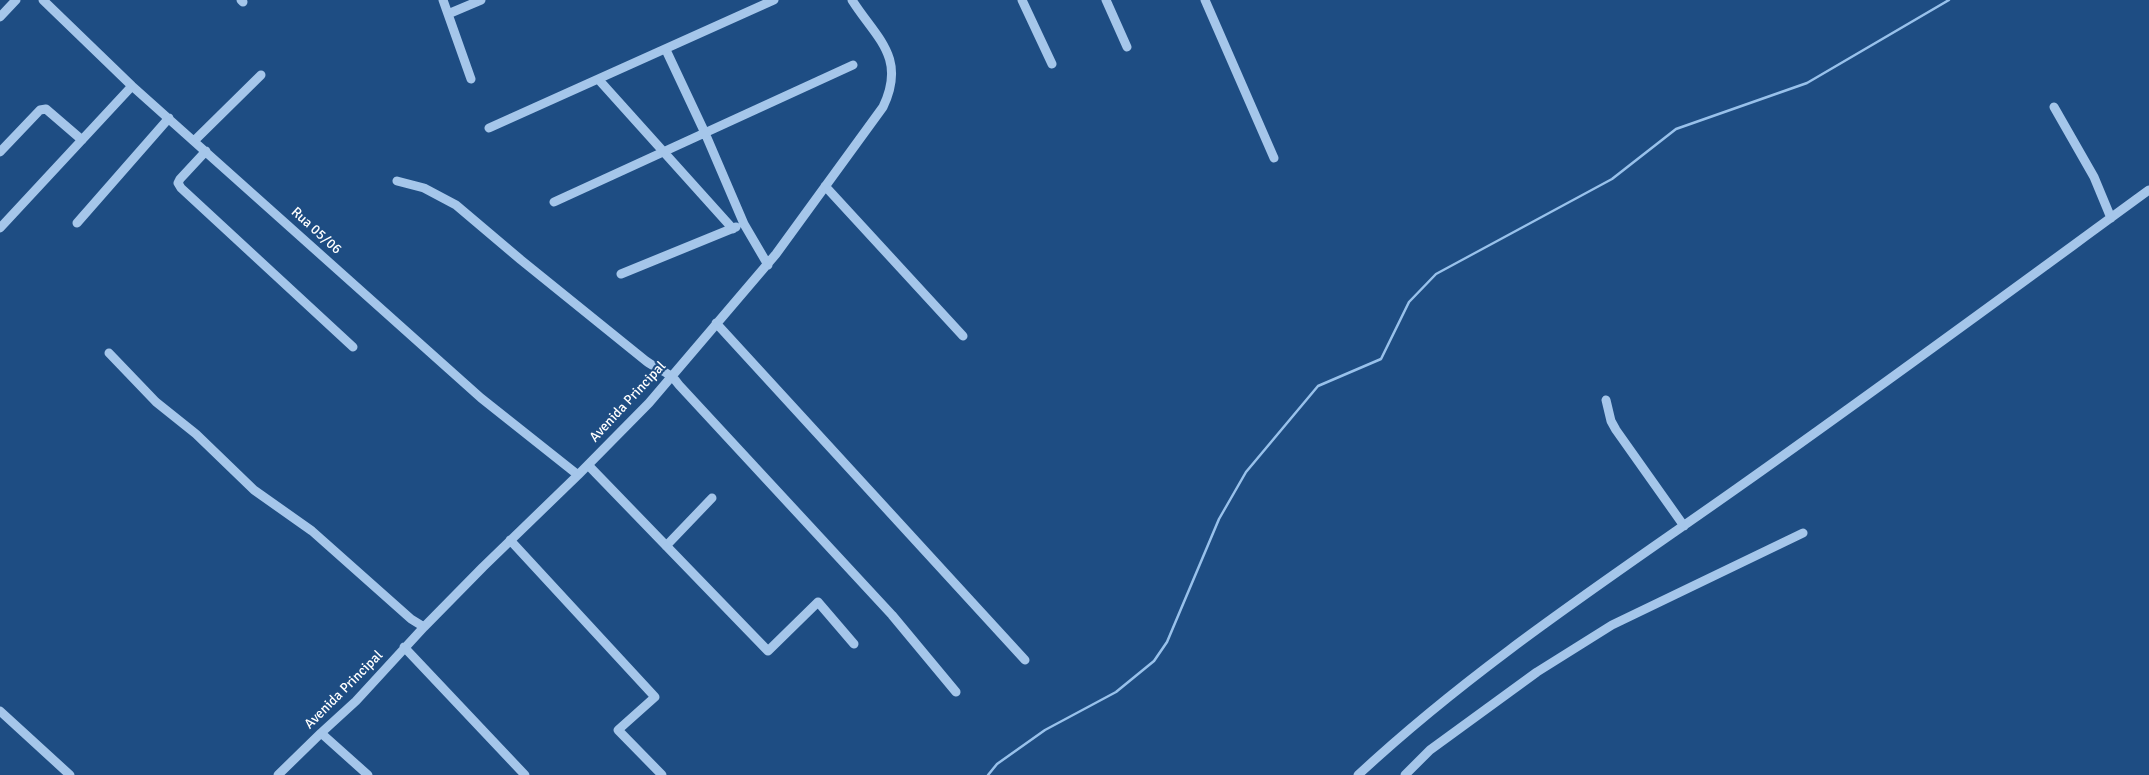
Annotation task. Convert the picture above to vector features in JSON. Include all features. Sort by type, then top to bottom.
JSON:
[{"type":"street","points":[[0,17],[16,0]]},
{"type":"street","name":"Rua 05/06","points":[[43,0],[132,86],[481,398],[578,475]]},
{"type":"street","points":[[443,0],[470,79]]},
{"type":"street","points":[[448,14],[481,0]]},
{"type":"street","points":[[489,128],[774,0]]},
{"type":"street","name":"Avenida Principal","points":[[278,775],[356,701],[424,627],[649,403],[716,323],[768,265],[883,106],[888,95],[893,75],[883,44],[852,0]]},
{"type":"street","points":[[1022,0],[1052,64]]},
{"type":"street","points":[[1106,0],[1127,47]]},
{"type":"street","points":[[1205,0],[1274,158]]},
{"type":"street","points":[[666,50],[705,133],[744,224],[768,265]]},
{"type":"street","points":[[554,202],[853,64]]},
{"type":"street","points":[[194,141],[262,75]]},
{"type":"street","points":[[599,80],[732,229]]},
{"type":"street","points":[[0,228],[132,86]]},
{"type":"street","points":[[2054,106],[2094,176],[2111,218]]},
{"type":"street","points":[[0,152],[40,110],[46,109],[82,140]]},
{"type":"street","points":[[77,223],[170,118]]},
{"type":"street","points":[[206,151],[180,179],[178,183],[181,188],[353,347]]},
{"type":"street","points":[[397,181],[424,188],[456,204],[521,260],[646,361],[659,370],[672,375],[679,385],[892,614],[956,692]]},
{"type":"street","points":[[825,186],[963,336]]},
{"type":"street","points":[[1358,775],[1387,748],[1490,663],[1880,388],[2149,190]]},
{"type":"street","points":[[621,274],[744,224]]},
{"type":"street","points":[[716,323],[1025,660]]},
{"type":"street","points":[[109,353],[156,402],[196,434],[254,490],[312,531],[411,619],[424,627]]},
{"type":"street","points":[[1606,400],[1616,430],[1684,526]]},
{"type":"street","points":[[588,465],[768,651],[818,602],[854,644]]},
{"type":"street","points":[[666,546],[712,498]]},
{"type":"street","points":[[1405,775],[1430,750],[1537,672],[1612,625],[1803,533]]},
{"type":"street","points":[[510,540],[655,697],[618,730],[662,775]]},
{"type":"street","points":[[405,647],[525,775]]},
{"type":"street","points":[[0,710],[70,775]]},
{"type":"street","points":[[321,733],[368,775]]},
{"type":"waterway","points":[[988,775],[997,764],[1045,730],[1116,692],[1154,661],[1167,642],[1219,519],[1246,472],[1318,386],[1381,359],[1409,302],[1436,274],[1612,179],[1676,129],[1807,83],[1949,0]]}]
